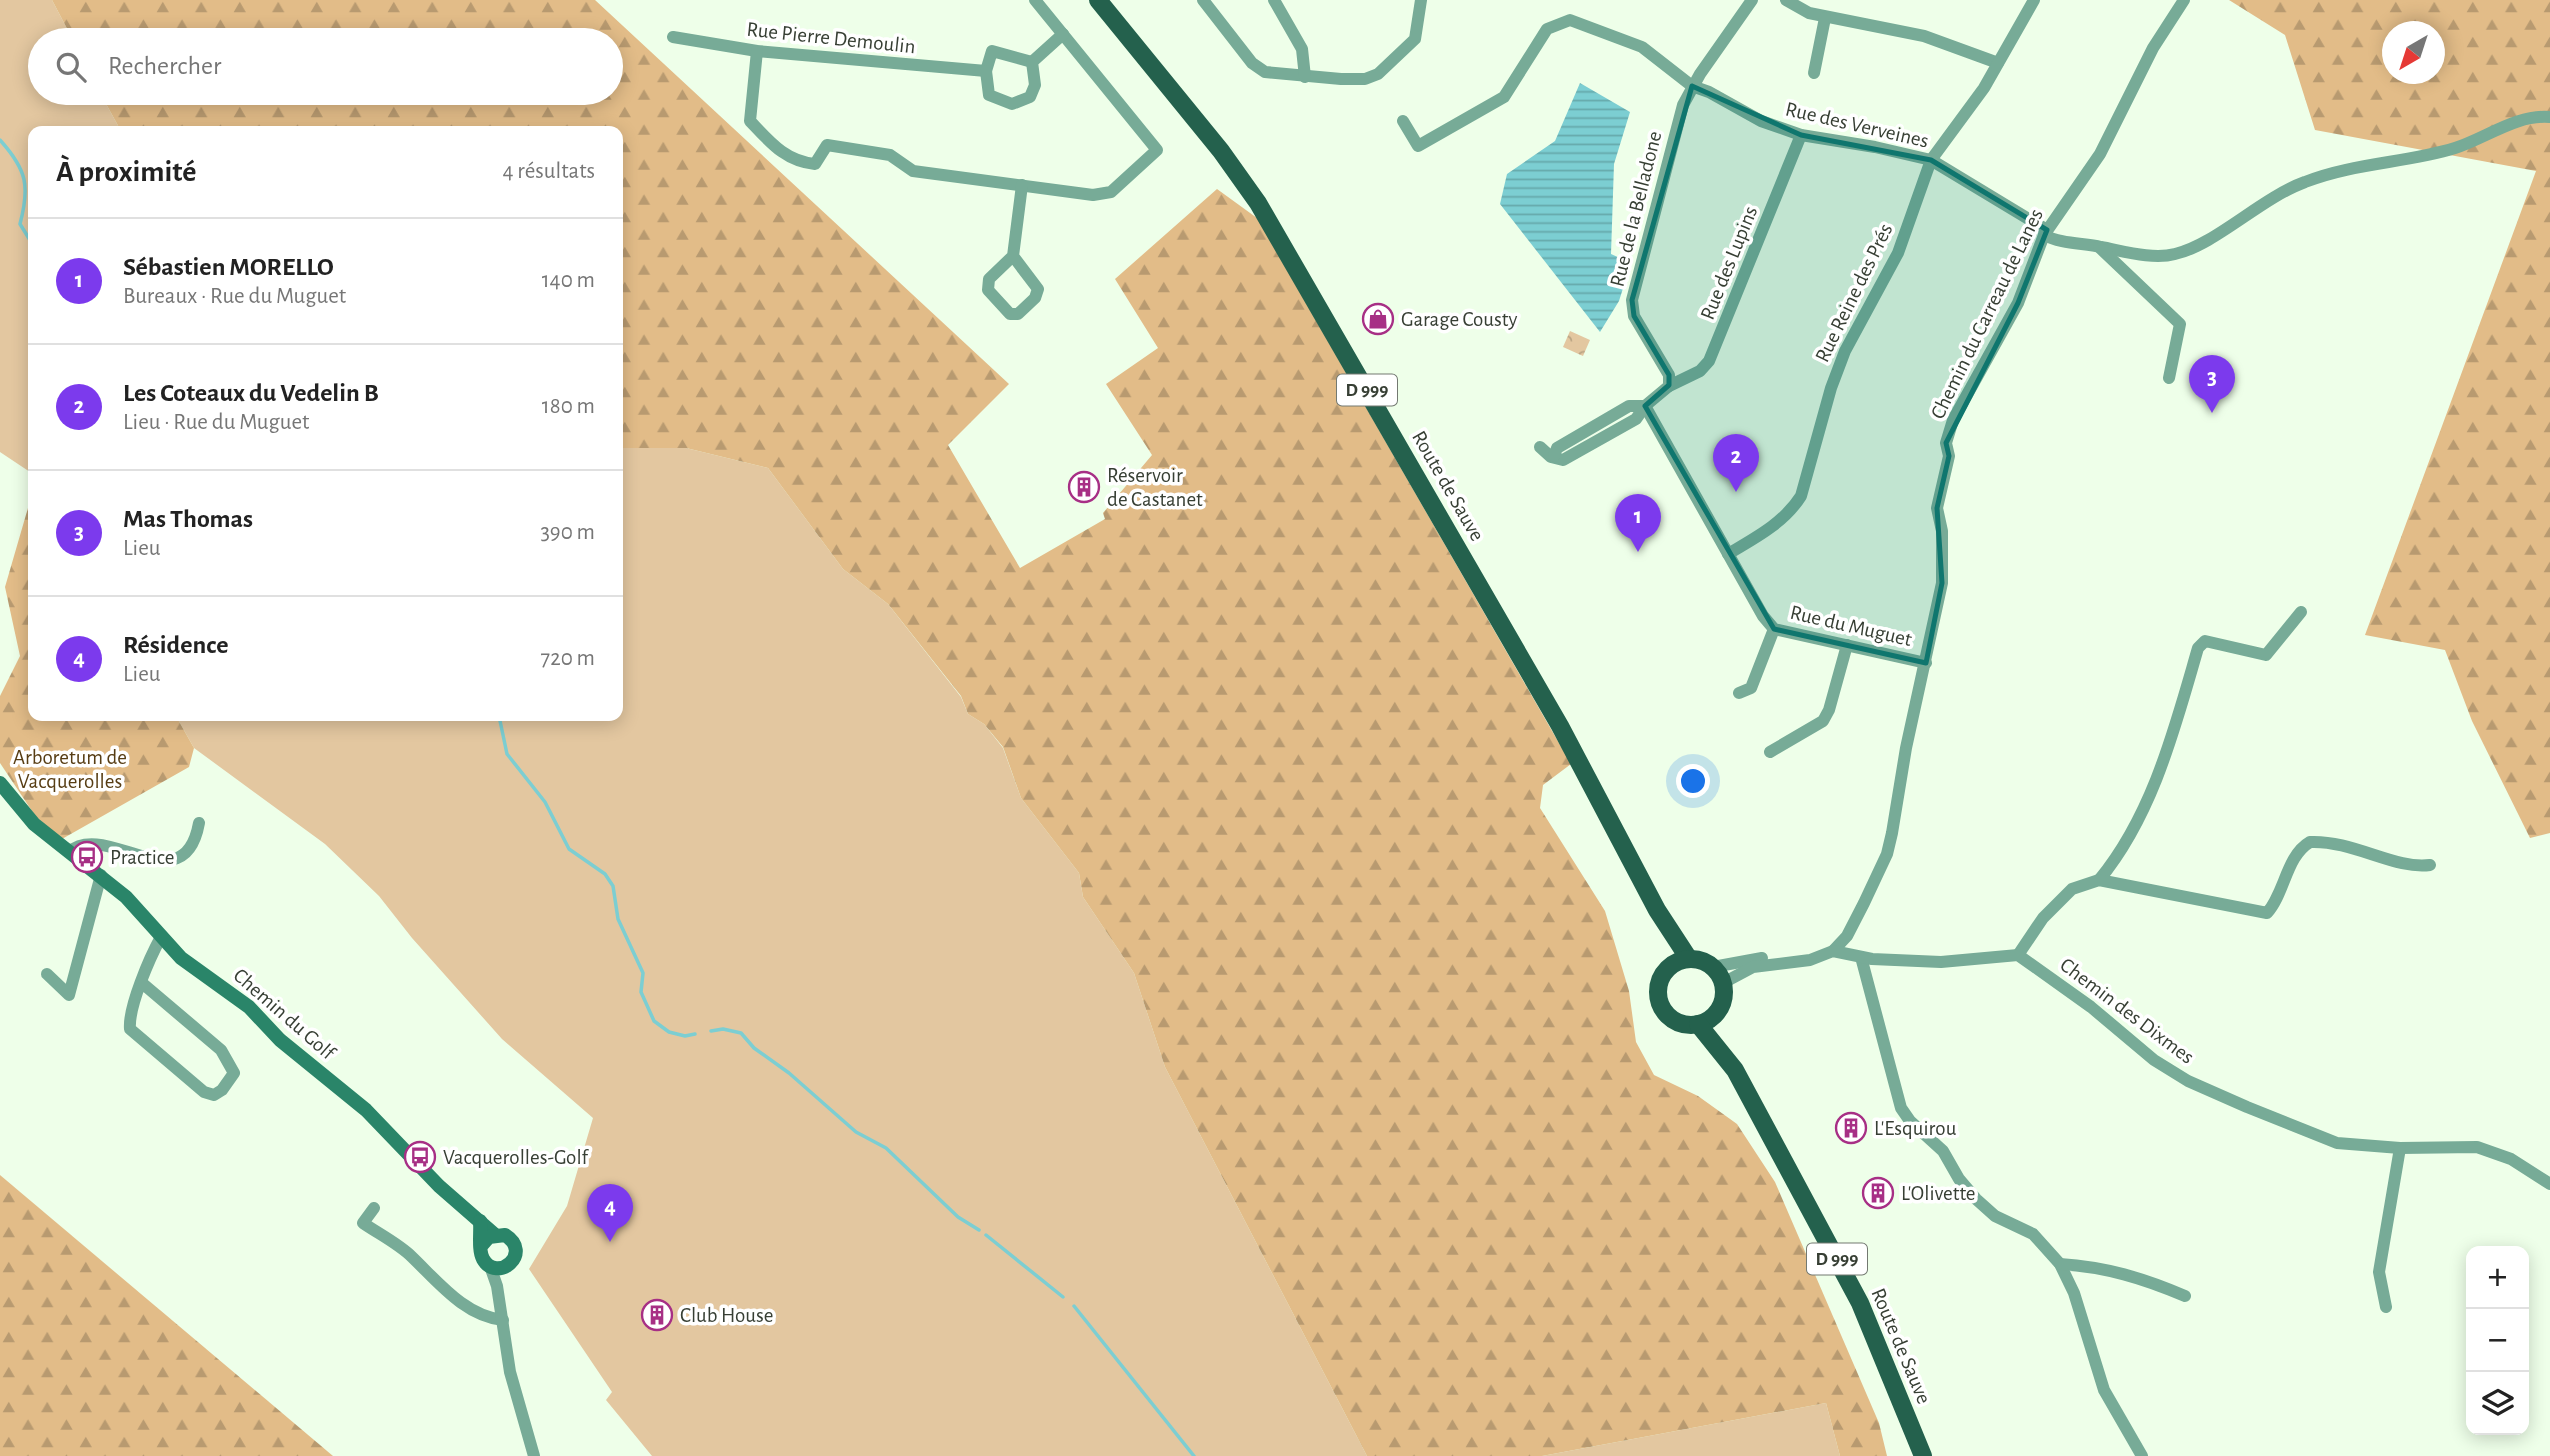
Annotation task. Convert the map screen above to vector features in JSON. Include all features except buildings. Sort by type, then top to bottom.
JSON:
[{"type":"main road","name":"Route de Sauve","points":[[1098,0],[1221,151],[1258,203],[1560,726],[1657,911],[1689,959]]},
{"type":"main road","name":"Route de Sauve","points":[[1657,911],[1669,967]]},
{"type":"main road","points":[[1689,959],[1713,967],[1723,984],[1720,1008],[1714,1016],[1698,1024],[1677,1022],[1661,1006],[1658,985],[1669,967],[1689,959]]},
{"type":"main road","name":"Route de Sauve","points":[[1720,1008],[1721,1033],[1735,1070],[1860,1303],[1923,1456]]},
{"type":"main road","name":"Route de Sauve","points":[[1698,1024],[1735,1070]]},
{"type":"street","points":[[757,51],[750,121],[778,151],[800,163],[815,164],[827,145],[890,155],[913,171],[1093,195],[1111,192],[1157,150],[1035,0]]},
{"type":"street","points":[[1203,0],[1252,63],[1265,72],[1306,77],[1365,79],[1378,74],[1415,38],[1421,0]]},
{"type":"street","points":[[1274,0],[1302,49],[1306,77]]},
{"type":"street","name":"Rue de la Belladone","points":[[1669,386],[1669,375],[1634,316],[1632,300],[1681,112],[1692,86],[1752,0]]},
{"type":"street","points":[[1786,0],[1809,13],[1825,18],[1924,36],[1998,63]]},
{"type":"street","name":"Rue Reine des Prés","points":[[1728,554],[1777,524],[1792,510],[1801,496],[1830,388],[1845,351],[1899,253],[1931,160],[1984,88],[2034,0]]},
{"type":"street","name":"Chemin du Carreau de Lanes","points":[[1833,951],[1847,936],[1887,854],[1906,748],[1942,583],[1942,531],[1937,508],[1949,456],[1945,443],[1953,420],[2018,303],[2046,232],[2100,155],[2153,48],[2184,0]]},
{"type":"street","points":[[1814,73],[1825,18]]},
{"type":"street","name":"Rue des Verveines","points":[[1403,121],[1418,146],[1504,97],[1547,29],[1562,20],[1570,20],[1627,38],[1692,86],[1709,92],[1761,121],[1801,135],[1875,146],[1931,160],[2046,232],[2128,253],[2173,255],[2196,246],[2264,202],[2305,181],[2376,162],[2435,153],[2485,138],[2530,117],[2550,117]]},
{"type":"street","points":[[1032,62],[1063,34]]},
{"type":"street","name":"Rue Pierre Demoulin","points":[[673,37],[757,51],[986,71]]},
{"type":"street","points":[[992,51],[1032,62],[1035,85],[1030,97],[1012,104],[989,95],[986,71],[992,51]]},
{"type":"street","name":"Rue des Lupins","points":[[1669,386],[1700,371],[1709,361],[1801,135]]},
{"type":"street","points":[[1013,256],[1038,289],[1035,298],[1017,314],[1010,314],[988,290],[989,279],[1013,256],[1022,185]]},
{"type":"street","points":[[2098,246],[2180,324],[2169,378]]},
{"type":"street","points":[[1540,447],[1551,457],[1563,460],[1636,419],[1645,407],[1669,386]]},
{"type":"street","name":"Rue du Muguet","points":[[1645,407],[1763,616],[1774,629],[1926,663]]},
{"type":"street","points":[[2099,880],[2118,857],[2159,771],[2198,648],[2205,641],[2266,655],[2301,612]]},
{"type":"street","points":[[1739,693],[1751,688],[1774,629]]},
{"type":"street","points":[[1770,751],[1823,721],[1829,710],[1847,645]]},
{"type":"street","name":"Chemin du Golf","points":[[0,783],[34,824],[101,876],[181,958],[233,993],[280,1040],[349,1096],[439,1186],[494,1234]]},
{"type":"street","points":[[69,852],[79,843],[93,842],[166,862],[187,853],[196,840],[199,823]]},
{"type":"street","points":[[1723,984],[1753,967],[1810,960],[1833,951],[1860,957],[1941,962],[2018,955],[2043,918],[2072,889],[2099,880],[2267,913],[2277,902],[2299,850],[2309,842],[2348,845],[2415,867],[2430,865]]},
{"type":"street","points":[[47,974],[69,995],[101,876]]},
{"type":"street","points":[[142,983],[221,1050],[234,1073],[222,1090],[214,1095],[204,1093],[130,1029],[129,1021],[142,983],[161,937]]},
{"type":"street","name":"Chemin des Dixmes","points":[[2018,955],[2091,1007],[2154,1060],[2188,1081],[2337,1143],[2400,1148],[2477,1147],[2511,1160],[2550,1184]]},
{"type":"street","points":[[1860,957],[1901,1108],[1910,1121],[1943,1150],[1959,1179],[1976,1199],[1995,1216],[2033,1234],[2060,1264],[2074,1293],[2104,1390],[2142,1456]]},
{"type":"street","points":[[1713,967],[1763,958],[1793,961]]},
{"type":"street","points":[[2386,1307],[2379,1272],[2400,1148]]},
{"type":"street","points":[[374,1208],[363,1223],[411,1256],[444,1289],[483,1318],[503,1320]]},
{"type":"street","points":[[480,1221],[482,1257],[496,1267]]},
{"type":"street","points":[[482,1245],[494,1234],[505,1235],[515,1245],[514,1259],[496,1267]]},
{"type":"street","points":[[2060,1264],[2101,1267],[2138,1276],[2185,1296]]},
{"type":"street","points":[[496,1267],[511,1380],[534,1456]]},
{"type":"highlighted area","points":[[1692,86],[1801,135],[1931,160],[2047,230],[2018,303],[1946,443],[1949,456],[1937,508],[1942,583],[1926,663],[1774,629],[1645,406],[1669,385],[1669,375],[1634,316],[1632,300]]},
{"type":"green space","points":[[0,0],[52,0],[67,28],[28,28],[28,105],[107,105],[118,126],[28,126],[28,471],[0,452]]},
{"type":"green space","points":[[52,0],[595,0],[1009,384],[948,445],[1020,568],[1105,519],[1103,513],[1152,455],[1106,384],[1158,348],[1115,279],[1217,189],[1257,218],[1571,764],[1543,785],[1540,808],[1605,911],[1629,991],[1636,1042],[1654,1075],[1698,1096],[1737,1124],[1775,1182],[1879,1423],[1887,1456],[1840,1456],[1826,1403],[1542,1456],[1367,1456],[1165,1067],[1134,973],[1083,897],[1079,873],[1021,798],[1003,747],[984,724],[968,714],[961,696],[888,604],[843,569],[768,468],[686,448],[623,448],[623,126],[118,126],[107,105],[623,105],[623,28],[67,28]]},
{"type":"green space","points":[[2229,0],[2550,0],[2550,833],[2530,838],[2472,721],[2445,650],[2365,635],[2536,171],[2315,130],[2285,35]]},
{"type":"green space","points":[[1570,331],[1590,340],[1583,356],[1563,347]]},
{"type":"green space","points":[[623,448],[686,448],[768,468],[843,569],[888,604],[961,697],[968,714],[984,724],[1003,748],[1021,798],[1079,873],[1083,897],[1134,973],[1165,1067],[1367,1456],[652,1456],[606,1400],[612,1392],[529,1269],[567,1206],[593,1118],[502,1039],[412,938],[379,896],[325,844],[194,748],[179,721],[623,721]]},
{"type":"green space","name":"Arboretum de Vacquerolles","points":[[28,508],[28,721],[179,721],[194,748],[189,767],[62,839],[36,817],[0,763],[0,696],[20,656],[5,587]]},
{"type":"green space","points":[[0,1175],[333,1456],[0,1456]]},
{"type":"green space","points":[[1826,1403],[1840,1456],[1542,1456]]},
{"type":"water","points":[[1580,83],[1630,112],[1614,164],[1611,254],[1631,263],[1619,301],[1600,332],[1500,204],[1507,174],[1555,141]]},
{"type":"waterway","points":[[0,140],[16,160],[24,179],[25,199],[20,224],[28,237]]},
{"type":"waterway","points":[[500,721],[507,754],[545,802],[569,849],[605,874],[613,886],[618,919],[643,973],[641,992],[654,1021],[669,1032],[685,1036],[695,1034]]},
{"type":"waterway","points":[[711,1031],[723,1029],[741,1033],[754,1048],[789,1073],[856,1132],[886,1148],[958,1217],[979,1230]]},
{"type":"waterway","points":[[986,1235],[1063,1297]]},
{"type":"waterway","points":[[1074,1306],[1194,1456]]},
{"type":"place","name":"Garage Cousty","points":[[1378,319]]},
{"type":"place","name":"Mas Thomas","points":[[2212,413]]},
{"type":"place","name":"Réservoir de Castanet","points":[[1084,487]]},
{"type":"place","name":"Les Coteaux du Vedelin B","points":[[1736,492]]},
{"type":"place","name":"Sébastien MORELLO","points":[[1638,552]]},
{"type":"place","name":"Practice","points":[[87,857]]},
{"type":"place","name":"L'Esquirou","points":[[1851,1128]]},
{"type":"place","name":"Vacquerolles-Golf","points":[[420,1157]]},
{"type":"place","name":"L'Olivette","points":[[1878,1193]]},
{"type":"place","name":"Résidence","points":[[610,1242]]},
{"type":"place","name":"Club House","points":[[657,1315]]}]
